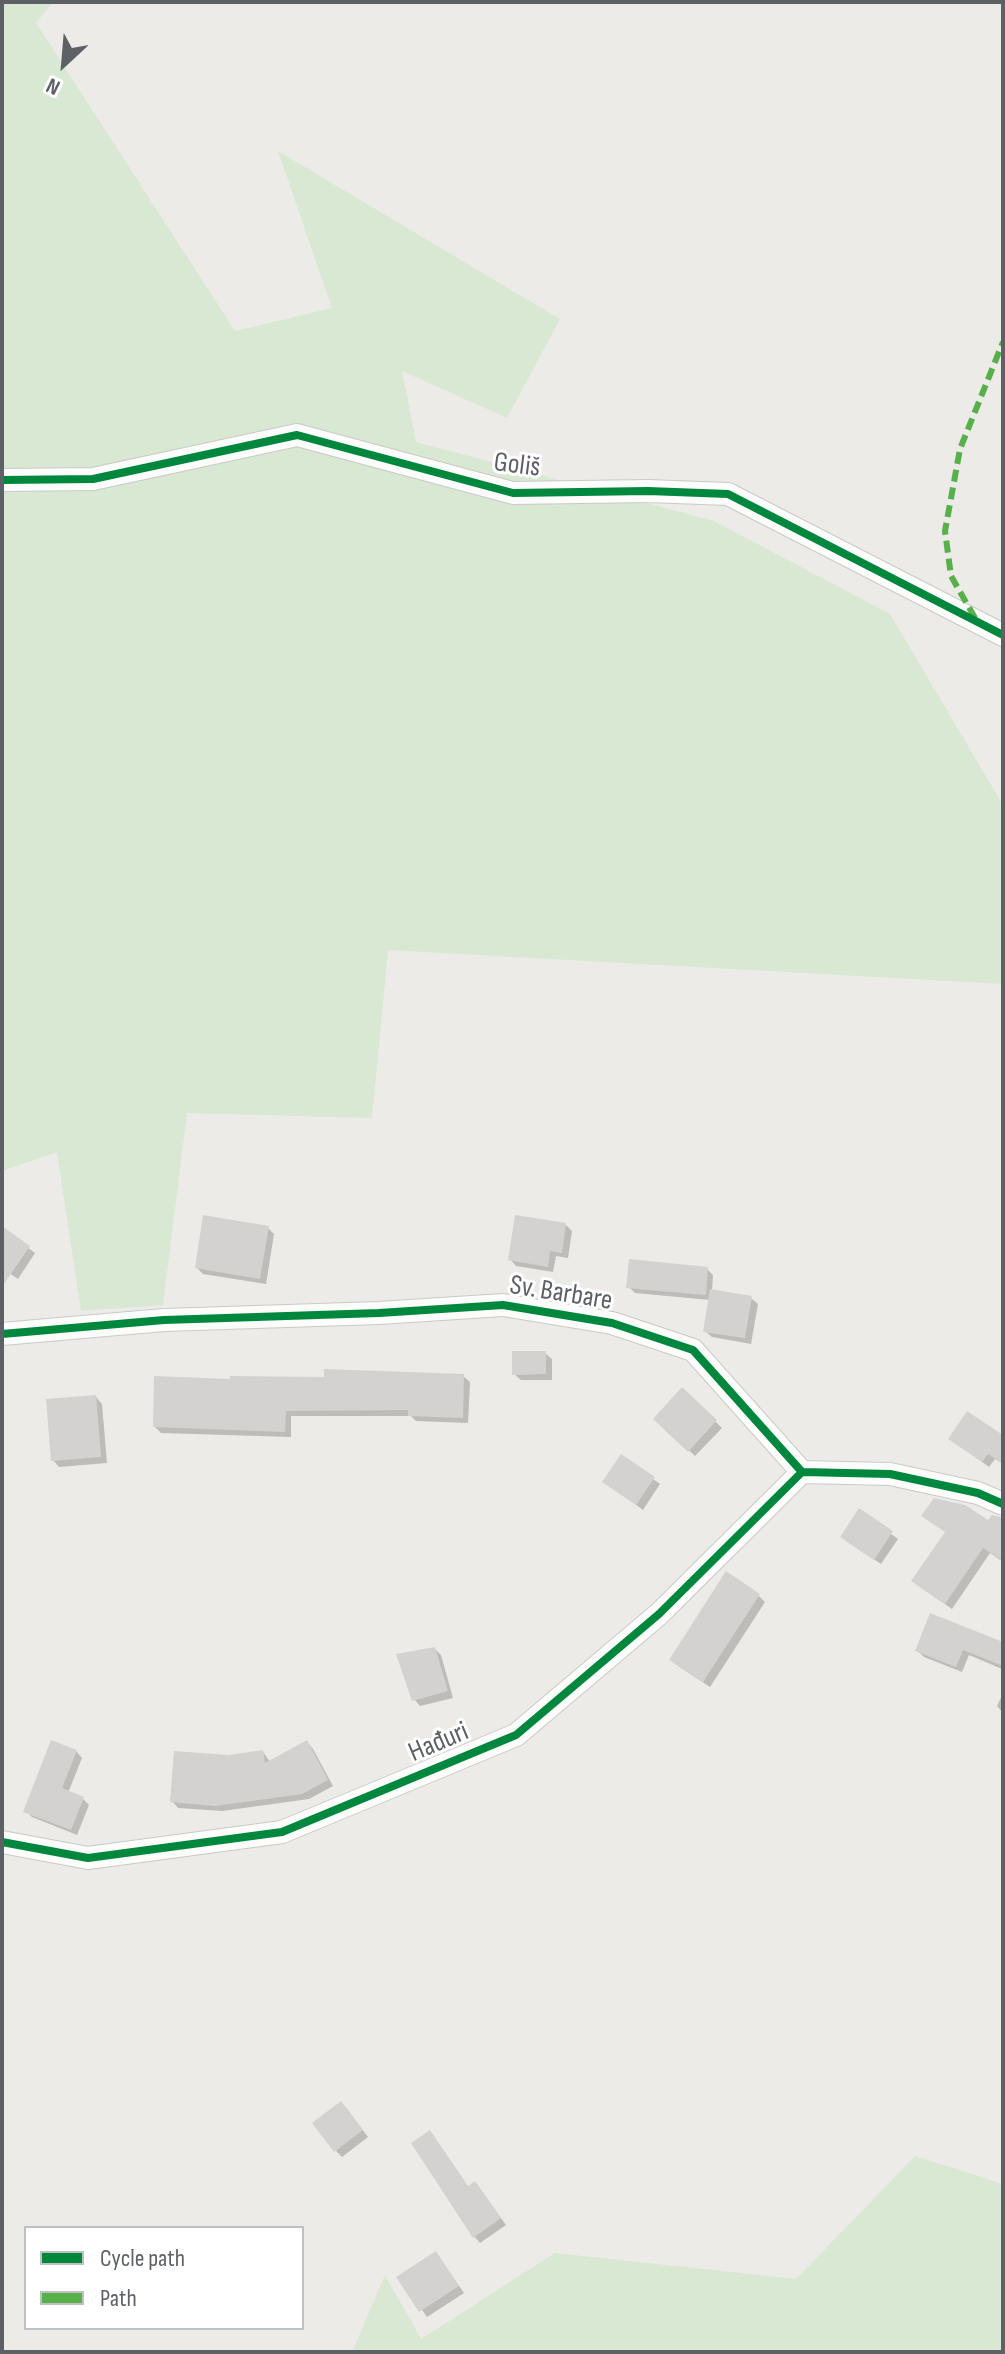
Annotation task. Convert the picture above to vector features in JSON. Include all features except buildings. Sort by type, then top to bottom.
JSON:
[{"type":"street","name":"Goliš","points":[[2,480],[93,479],[297,435],[513,493],[648,491],[728,494],[1003,635]]},
{"type":"street","name":"Sv. Barbare","points":[[2,1334],[164,1320],[379,1313],[503,1305],[612,1323],[693,1350],[802,1472]]},
{"type":"street","points":[[802,1472],[890,1474],[978,1493],[1003,1504]]},
{"type":"street","name":"Hađuri","points":[[2,1842],[88,1858],[282,1832],[516,1735],[659,1614],[802,1472]]},
{"type":"green space","points":[[2,2],[53,2],[36,23],[235,331],[332,308],[278,151],[560,319],[507,418],[402,371],[416,442],[714,521],[890,614],[1003,805],[1003,984],[388,950],[372,1118],[187,1113],[163,1305],[81,1311],[57,1152],[2,1171]]},
{"type":"green space","points":[[915,2156],[1003,2184],[1003,2352],[352,2352],[385,2275],[421,2339],[555,2253],[796,2279]]},
{"type":"marked path","points":[[975,618],[951,576],[945,531],[960,449],[1003,342]]},
{"type":"cycle path","points":[[2,480],[93,479],[297,435],[513,493],[648,491],[728,494],[1003,635]]},
{"type":"cycle path","points":[[2,1334],[164,1320],[379,1313],[503,1305],[612,1323],[693,1350],[802,1472],[890,1474],[978,1493],[1003,1504]]},
{"type":"cycle path","points":[[2,1842],[88,1858],[282,1832],[516,1735],[659,1614],[802,1472]]}]
